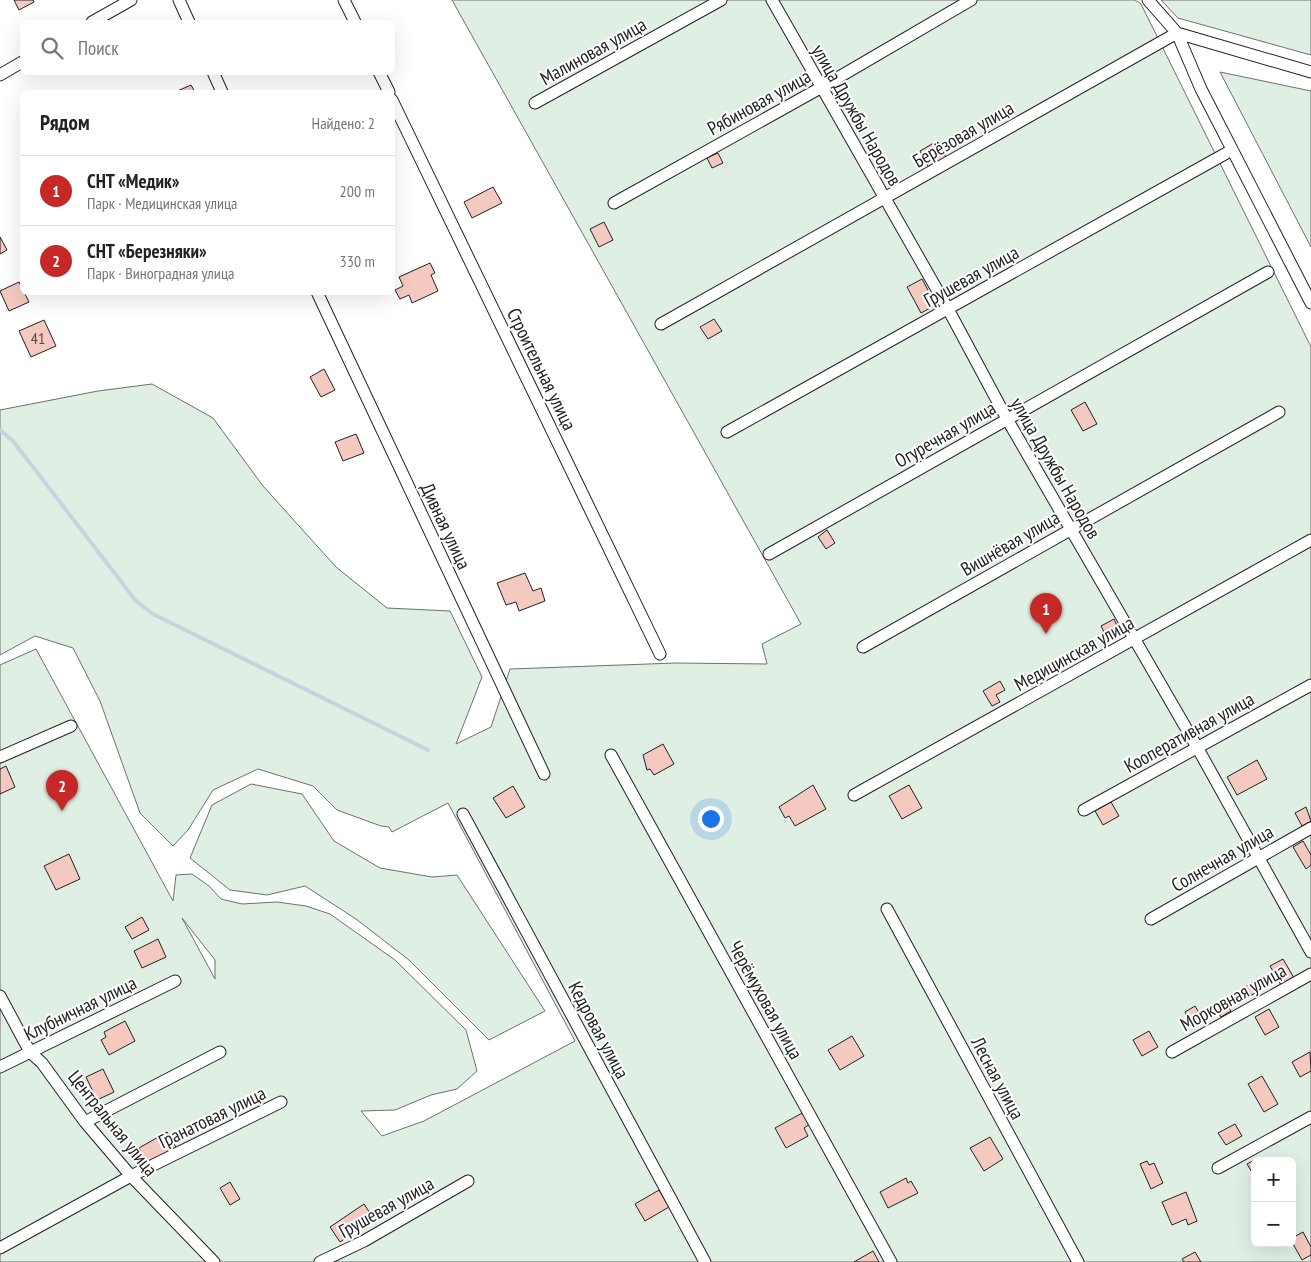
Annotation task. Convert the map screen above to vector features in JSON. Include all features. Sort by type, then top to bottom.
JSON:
[{"type":"street","points":[[96,20],[131,0]]},
{"type":"street","points":[[178,0],[188,20]]},
{"type":"street","points":[[344,0],[354,20]]},
{"type":"street","name":"Малиновая улица","points":[[535,103],[721,0]]},
{"type":"street","name":"улица Дружбы Народов","points":[[772,0],[948,309],[1007,419],[1197,747],[1311,952]]},
{"type":"street","name":"Рябиновая улица","points":[[614,203],[822,87],[971,0]]},
{"type":"street","points":[[1148,0],[1177,33],[1201,89],[1311,303]]},
{"type":"street","points":[[1177,33],[1311,72]]},
{"type":"street","name":"Берёзовая улица","points":[[661,324],[1177,33]]},
{"type":"street","points":[[0,75],[20,63]]},
{"type":"street","points":[[214,75],[221,90]]},
{"type":"street","points":[[380,75],[388,90]]},
{"type":"street","name":"Строительная улица","points":[[395,106],[660,654]]},
{"type":"street","name":"Грушевая улица","points":[[727,432],[1232,150]]},
{"type":"street","name":"Огуречная улица","points":[[769,554],[1268,272]]},
{"type":"street","name":"Дивная улица","points":[[318,295],[544,774]]},
{"type":"street","name":"Вишнёвая улица","points":[[862,646],[1279,412]]},
{"type":"street","name":"Медицинская улица","points":[[854,795],[1311,540]]},
{"type":"street","name":"Кооперативная улица","points":[[1084,810],[1311,685]]},
{"type":"street","points":[[0,758],[71,726]]},
{"type":"street","name":"Черёмуховая улица","points":[[611,755],[890,1262]]},
{"type":"street","name":"Кедровая улица","points":[[463,814],[705,1262]]},
{"type":"street","name":"Солнечная улица","points":[[1150,919],[1311,828]]},
{"type":"street","name":"Лесная улица","points":[[887,909],[1078,1262]]},
{"type":"street","name":"Морковная улица","points":[[1172,1052],[1311,974]]},
{"type":"street","name":"Клубничная улица","points":[[0,1067],[175,980]]},
{"type":"street","name":"Центральная улица","points":[[0,996],[30,1052],[42,1063],[85,1122],[131,1176],[214,1262]]},
{"type":"street","points":[[85,1122],[220,1052]]},
{"type":"street","name":"Гранатовая улица","points":[[0,1248],[131,1176],[281,1102]]},
{"type":"street","points":[[1218,1168],[1311,1117]]},
{"type":"street","name":"Грушевая улица","points":[[320,1262],[364,1241],[468,1181]]},
{"type":"green space","points":[[452,0],[1135,0],[1141,4],[1311,347],[1311,1262],[0,1262],[0,665],[36,649],[173,901],[176,875],[192,874],[209,886],[221,899],[242,904],[277,902],[306,906],[330,914],[395,960],[466,1030],[477,1071],[457,1089],[431,1095],[395,1110],[361,1111],[382,1136],[424,1121],[575,1041],[448,803],[392,832],[389,827],[381,826],[337,810],[313,786],[258,769],[213,790],[188,830],[173,846],[140,813],[100,701],[73,648],[35,636],[0,655],[0,410],[98,391],[152,384],[213,418],[263,486],[336,567],[387,608],[450,611],[482,677],[456,744],[491,727],[510,669],[676,663],[767,664],[762,644],[801,624]],"holes":[[[182,918],[215,960],[215,979]]]},
{"type":"green space","points":[[1161,0],[1311,0],[1311,55],[1178,18]]},
{"type":"green space","points":[[1220,72],[1311,91],[1311,247]]},
{"type":"green space","points":[[251,784],[302,794],[334,841],[380,868],[432,877],[457,875],[545,1011],[489,1040],[409,960],[356,919],[305,886],[267,895],[230,890],[190,858],[212,805]]},
{"type":"building","points":[[14,0],[33,0],[34,2],[19,10]]},
{"type":"building","points":[[191,85],[194,90],[180,90]]},
{"type":"building","points":[[937,141],[947,159],[929,168],[920,151]]},
{"type":"building","points":[[718,153],[723,163],[712,168],[707,158]]},
{"type":"building","points":[[493,187],[502,203],[472,218],[464,202]]},
{"type":"building","points":[[604,222],[613,240],[599,247],[590,229]]},
{"type":"building","points":[[0,237],[7,250],[0,254]]},
{"type":"building","points":[[430,263],[435,273],[431,275],[438,291],[412,303],[409,295],[400,299],[395,290],[403,286],[399,277]]},
{"type":"building","points":[[922,279],[936,305],[921,313],[907,287]]},
{"type":"building","points":[[19,282],[20,295],[26,295],[29,302],[9,311],[0,291]]},
{"type":"building","points":[[714,319],[722,331],[708,339],[700,327]]},
{"type":"building","points":[[44,320],[56,346],[31,357],[19,331]]},
{"type":"building","points":[[324,369],[335,390],[321,397],[310,377]]},
{"type":"building","points":[[1085,402],[1097,424],[1083,431],[1071,410]]},
{"type":"building","points":[[356,434],[364,453],[343,461],[335,442]]},
{"type":"building","points":[[827,530],[835,543],[826,549],[818,537]]},
{"type":"building","points":[[525,573],[533,591],[541,588],[545,601],[519,611],[516,602],[506,605],[497,583]]},
{"type":"building","points":[[1114,619],[1119,630],[1106,636],[1101,626]]},
{"type":"building","points":[[1000,681],[1005,690],[996,695],[1000,702],[992,706],[983,691]]},
{"type":"building","points":[[663,744],[674,764],[654,775],[650,769],[647,770],[643,755]]},
{"type":"building","points":[[1257,760],[1267,779],[1237,795],[1227,777]]},
{"type":"building","points":[[6,766],[15,787],[0,794],[0,769]]},
{"type":"building","points":[[813,785],[826,809],[795,826],[789,816],[785,818],[779,807]]},
{"type":"building","points":[[909,785],[922,808],[902,819],[889,796]]},
{"type":"building","points":[[513,786],[525,807],[506,818],[493,798]]},
{"type":"building","points":[[1111,802],[1119,816],[1103,825],[1095,811]]},
{"type":"building","points":[[1306,807],[1311,821],[1302,826],[1295,813]]},
{"type":"building","points":[[1303,841],[1311,855],[1311,865],[1306,869],[1293,847]]},
{"type":"building","points":[[69,854],[80,879],[56,890],[44,866]]},
{"type":"building","points":[[142,917],[149,930],[132,939],[125,927]]},
{"type":"building","points":[[158,939],[166,957],[142,968],[134,951]]},
{"type":"building","points":[[1283,959],[1294,978],[1281,985],[1270,966]]},
{"type":"building","points":[[1255,981],[1260,990],[1245,999],[1240,990]]},
{"type":"building","points":[[1225,1002],[1231,1011],[1221,1017],[1215,1007]]},
{"type":"building","points":[[1195,1006],[1204,1021],[1193,1027],[1185,1012]]},
{"type":"building","points":[[1269,1009],[1279,1027],[1265,1035],[1255,1017]]},
{"type":"building","points":[[125,1021],[135,1041],[109,1055],[101,1040],[106,1037],[104,1032]]},
{"type":"building","points":[[1149,1031],[1158,1047],[1142,1056],[1133,1040]]},
{"type":"building","points":[[852,1036],[864,1056],[840,1070],[828,1050]]},
{"type":"building","points":[[1310,1052],[1311,1071],[1300,1077],[1292,1062]]},
{"type":"building","points":[[103,1069],[114,1092],[97,1100],[86,1077]]},
{"type":"building","points":[[1262,1076],[1278,1104],[1264,1112],[1248,1084]]},
{"type":"building","points":[[804,1112],[810,1124],[804,1128],[808,1136],[786,1148],[775,1128]]},
{"type":"building","points":[[1235,1124],[1242,1136],[1226,1145],[1218,1133]]},
{"type":"building","points":[[167,1132],[177,1149],[149,1165],[139,1148]]},
{"type":"building","points":[[990,1137],[1003,1159],[984,1171],[970,1148]]},
{"type":"building","points":[[1147,1161],[1149,1165],[1154,1163],[1163,1183],[1151,1189],[1140,1164]]},
{"type":"building","points":[[1251,1162],[1251,1170],[1247,1164]]},
{"type":"building","points":[[906,1178],[908,1183],[911,1181],[918,1193],[888,1208],[880,1192]]},
{"type":"building","points":[[230,1182],[240,1199],[230,1205],[220,1188]]},
{"type":"building","points":[[659,1190],[669,1207],[645,1221],[635,1204]]},
{"type":"building","points":[[1186,1192],[1197,1221],[1188,1225],[1186,1219],[1172,1225],[1162,1202]]},
{"type":"building","points":[[364,1204],[374,1219],[340,1242],[330,1227]]},
{"type":"building","points":[[1303,1232],[1311,1247],[1311,1255],[1302,1260],[1295,1247],[1296,1236]]},
{"type":"building","points":[[873,1251],[879,1262],[854,1262]]},
{"type":"building","points":[[1195,1252],[1201,1262],[1184,1262],[1182,1259]]},
{"type":"waterway","points":[[0,430],[13,441],[136,601],[153,614],[428,750]]},
{"type":"place","name":"СНТ «Медик»","points":[[1046,634]]},
{"type":"place","name":"СНТ «Березняки»","points":[[62,811]]}]
